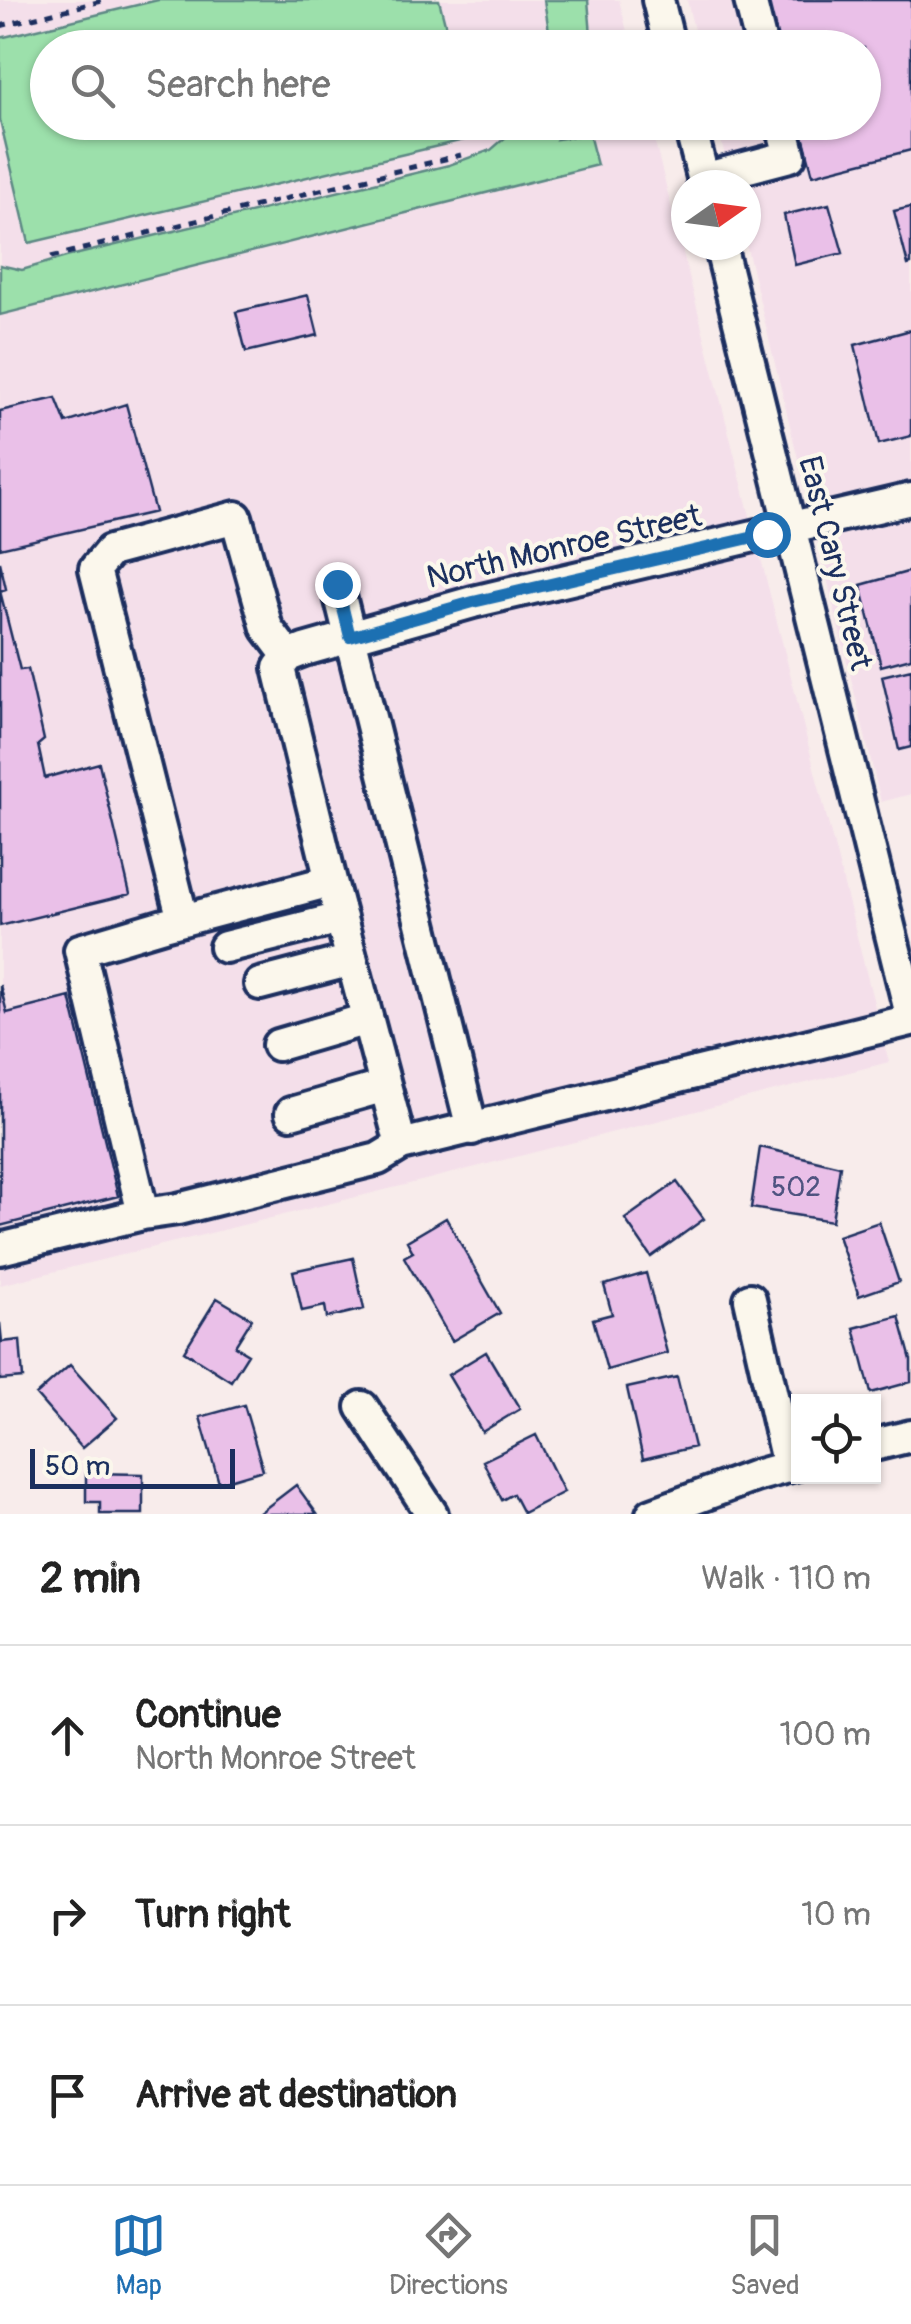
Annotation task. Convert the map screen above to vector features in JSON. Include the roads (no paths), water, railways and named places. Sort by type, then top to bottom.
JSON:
[{"type":"street","points":[[658,0],[666,30]]},
{"type":"street","points":[[750,0],[758,30]]},
{"type":"street","points":[[694,140],[701,170]]},
{"type":"street","points":[[744,170],[790,156],[786,140]]},
{"type":"street","name":"East Cary Street","points":[[724,260],[911,1018]]},
{"type":"street","name":"North Monroe Street","points":[[288,656],[473,602],[911,499]]},
{"type":"street","points":[[182,920],[96,569],[110,551],[236,517],[268,628],[288,656],[279,668],[282,684],[401,1146]]},
{"type":"street","points":[[337,584],[472,1129]]},
{"type":"street","points":[[143,1214],[80,950],[331,881]]},
{"type":"street","points":[[225,947],[340,918]]},
{"type":"street","points":[[260,984],[352,960]]},
{"type":"street","points":[[0,1249],[378,1160],[401,1146],[911,1018]]},
{"type":"street","points":[[278,1045],[367,1019]]},
{"type":"street","points":[[291,1113],[385,1086]]},
{"type":"street","points":[[750,1299],[791,1454]]},
{"type":"street","points":[[362,1407],[432,1514]]},
{"type":"street","points":[[881,1443],[911,1436]]},
{"type":"street","points":[[652,1514],[791,1466]]}]
